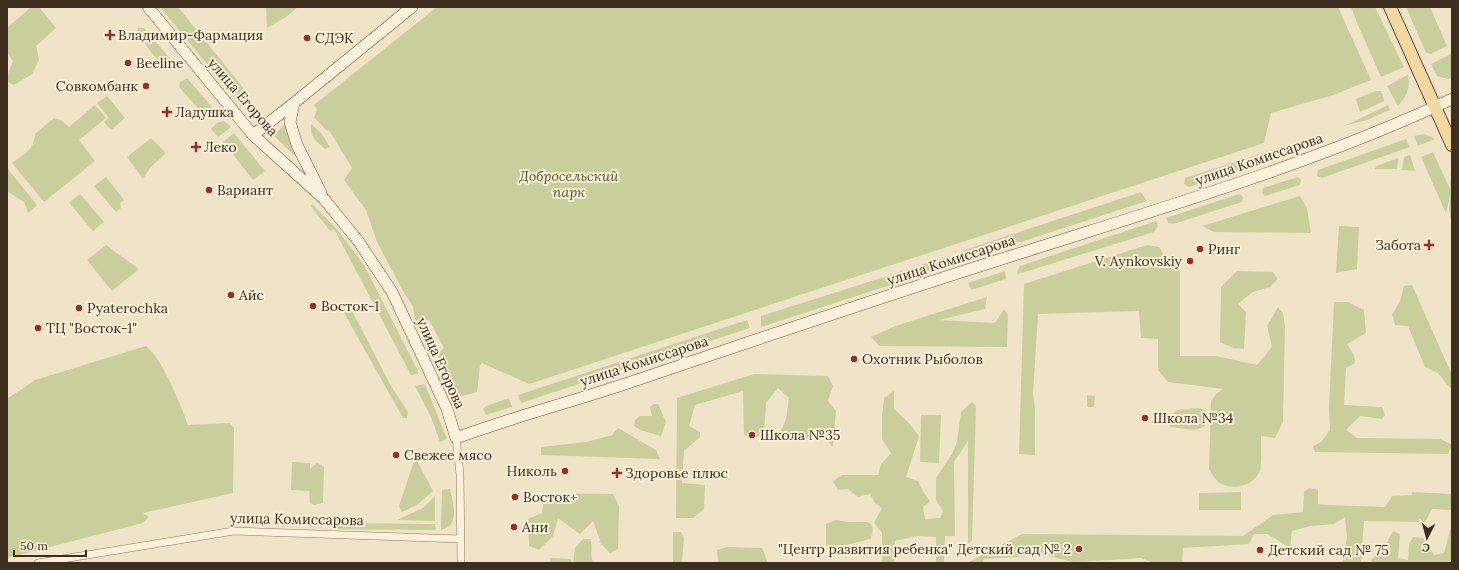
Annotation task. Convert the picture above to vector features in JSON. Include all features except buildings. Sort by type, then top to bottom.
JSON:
[{"type":"main road","name":"улица Егорова","points":[[148,7],[253,135],[324,199],[359,242],[392,292],[447,409],[456,438]]},
{"type":"main road","points":[[253,135],[412,7]]},
{"type":"main road","points":[[1390,7],[1452,145]]},
{"type":"main road","name":"улица Комиссарова","points":[[456,438],[1009,256],[1246,180],[1322,154],[1402,122],[1452,99]]},
{"type":"main road","name":"улица Егорова","points":[[294,103],[290,122],[297,145],[324,199]]},
{"type":"street","name":"улица Егорова","points":[[456,438],[460,474],[461,563]]},
{"type":"street","name":"улица Комиссарова","points":[[38,563],[234,531],[461,539]]},
{"type":"green space","points":[[31,7],[39,7],[56,28],[36,46],[39,60],[32,74],[14,85],[7,82],[7,76],[13,61],[7,52],[7,28]]},
{"type":"green space","points":[[160,7],[178,7],[249,95],[249,105],[241,106]]},
{"type":"green space","points":[[266,7],[298,7],[286,17],[267,28]]},
{"type":"green space","name":"Добросельский парк","points":[[437,7],[1338,7],[1371,80],[1333,95],[1271,113],[1264,143],[529,384],[482,363],[480,365],[477,392],[459,397],[437,354],[444,348],[429,320],[415,321],[413,306],[404,293],[377,242],[366,210],[344,180],[352,168],[329,130],[327,131],[314,117],[317,110],[314,105]]},
{"type":"green space","points":[[1351,7],[1375,7],[1404,67],[1381,77]]},
{"type":"green space","points":[[1406,7],[1430,7],[1447,46],[1431,54],[1426,53]]},
{"type":"green space","points":[[138,28],[144,28],[172,61],[172,66],[170,68],[163,67],[137,34]]},
{"type":"green space","points":[[1451,54],[1452,78],[1448,79],[1437,76],[1431,64]]},
{"type":"green space","points":[[1408,75],[1409,84],[1407,92],[1398,106],[1387,86]]},
{"type":"green space","points":[[187,78],[212,107],[211,115],[205,116],[179,87],[180,82]]},
{"type":"green space","points":[[1375,91],[1381,91],[1384,101],[1360,112],[1356,99]]},
{"type":"green space","points":[[107,96],[125,118],[111,130],[104,122],[109,118],[97,103]]},
{"type":"green space","points":[[95,105],[106,118],[79,140],[95,161],[44,202],[12,163],[28,152],[34,140],[35,134],[54,118],[61,120],[69,127]]},
{"type":"green space","points":[[1388,105],[1390,110],[1367,120],[1344,126]]},
{"type":"green space","points":[[224,121],[231,127],[218,137],[211,129],[217,123]]},
{"type":"green space","points":[[311,124],[322,134],[330,147],[325,149],[312,135]]},
{"type":"green space","points":[[285,125],[289,140],[297,152],[295,156],[273,135]]},
{"type":"green space","points":[[234,133],[265,171],[253,180],[223,142]]},
{"type":"green space","points":[[1425,134],[1435,139],[1418,146],[1414,136]]},
{"type":"green space","points":[[151,138],[166,153],[150,168],[143,179],[127,157]]},
{"type":"green space","points":[[1406,139],[1410,147],[1322,178],[1317,176],[1318,170]]},
{"type":"green space","points":[[1297,142],[1296,145],[1271,161],[1189,187],[1184,184],[1185,178]]},
{"type":"green space","points":[[1433,152],[1450,189],[1451,171],[1452,173],[1452,225],[1449,208],[1450,195],[1446,213],[1421,157]]},
{"type":"green space","points":[[1410,155],[1415,171],[1402,170],[1404,157]]},
{"type":"green space","points":[[1398,158],[1397,169],[1375,169],[1376,166]]},
{"type":"green space","points":[[7,168],[37,205],[28,213],[24,202],[7,191]]},
{"type":"green space","points":[[106,177],[124,200],[120,203],[121,208],[116,212],[94,186]]},
{"type":"green space","points":[[1298,177],[1301,180],[1300,185],[1265,196],[1262,193],[1263,188]]},
{"type":"green space","points":[[1141,192],[1147,201],[962,261],[964,250]]},
{"type":"green space","points":[[80,194],[104,222],[93,231],[69,203]]},
{"type":"green space","points":[[1239,194],[1243,197],[1242,202],[1174,224],[1168,223],[1166,218]]},
{"type":"green space","points":[[1300,196],[1307,208],[1311,233],[1214,232],[1202,226]]},
{"type":"green space","points":[[310,205],[313,205],[336,228],[364,265],[419,373],[411,375],[334,229],[330,231]]},
{"type":"green space","points":[[1156,221],[1158,226],[1154,232],[1018,274],[1017,272],[1020,266]]},
{"type":"green space","points":[[1339,226],[1359,227],[1357,269],[1336,273]]},
{"type":"green space","points":[[106,245],[139,269],[112,291],[87,260]]},
{"type":"green space","points":[[1147,245],[1159,247],[1173,269],[1180,270],[1180,356],[1216,356],[1257,365],[1272,347],[1267,326],[1278,307],[1283,313],[1285,326],[1283,422],[1275,438],[1261,436],[1260,470],[1253,480],[1243,486],[1231,487],[1220,483],[1209,469],[1211,401],[1216,394],[1223,389],[1168,382],[1158,370],[1158,339],[1141,338],[1139,311],[1038,314],[1033,394],[1035,410],[1035,455],[1019,454],[1024,284]]},
{"type":"green space","points":[[950,256],[955,264],[761,327],[761,316]]},
{"type":"green space","points":[[1005,271],[1006,279],[971,290],[968,283]]},
{"type":"green space","points":[[1237,271],[1273,272],[1278,279],[1270,287],[1253,292],[1238,304],[1246,312],[1244,349],[1234,348],[1220,342],[1221,287]]},
{"type":"green space","points":[[1412,285],[1452,375],[1452,386],[1450,388],[1438,373],[1425,367],[1408,326],[1395,325],[1392,315],[1400,301],[1404,286]]},
{"type":"green space","points":[[987,297],[985,309],[939,320],[995,323],[1004,309],[1008,315],[1007,347],[879,346],[871,337],[895,326]]},
{"type":"green space","points":[[1334,302],[1348,302],[1364,310],[1366,333],[1347,344],[1354,355],[1355,363],[1346,368],[1344,405],[1382,407],[1385,415],[1382,419],[1360,416],[1346,430],[1357,438],[1440,439],[1452,445],[1448,454],[1315,452],[1313,446],[1321,442],[1330,430],[1329,407]]},
{"type":"green space","points":[[349,305],[391,386],[408,412],[407,418],[403,418],[343,311],[345,306]]},
{"type":"green space","points":[[747,320],[750,328],[521,403],[518,395]]},
{"type":"green space","points":[[146,346],[159,361],[165,371],[188,425],[230,423],[234,428],[233,493],[143,513],[149,517],[143,523],[7,558],[7,399],[35,380]]},
{"type":"green space","points":[[754,374],[828,376],[833,386],[828,401],[836,411],[833,447],[821,435],[799,440],[779,436],[786,419],[789,398],[778,388],[766,403],[764,434],[752,439],[744,435],[743,391],[695,405],[689,426],[700,432],[700,437],[684,451],[682,483],[705,485],[704,509],[693,518],[676,518],[677,398]]},
{"type":"green space","points":[[425,384],[447,439],[440,442],[431,417],[415,386]]},
{"type":"green space","points":[[894,391],[894,409],[908,422],[919,436],[906,477],[918,481],[930,501],[923,507],[925,519],[940,518],[943,511],[936,500],[936,478],[952,454],[957,442],[961,412],[972,402],[976,406],[972,541],[968,543],[968,441],[954,462],[955,536],[945,536],[944,563],[936,563],[936,537],[917,536],[895,541],[894,563],[882,563],[882,533],[874,523],[882,508],[875,503],[870,494],[858,497],[848,489],[838,490],[833,481],[842,475],[878,475],[881,464],[891,453],[882,439],[882,416],[884,398]]},
{"type":"green space","points":[[1087,395],[1095,396],[1094,407],[1087,407]]},
{"type":"green space","points":[[509,398],[512,407],[486,415],[483,409],[486,406]]},
{"type":"green space","points":[[654,404],[658,404],[666,422],[661,436],[640,430],[634,426],[635,420],[640,416],[652,416],[650,407]]},
{"type":"green space","points":[[1198,408],[1206,410],[1207,424],[1203,427],[1190,430],[1170,427],[1167,418],[1177,410]]},
{"type":"green space","points":[[921,415],[941,415],[939,463],[920,462]]},
{"type":"green space","points":[[618,428],[656,450],[660,459],[541,455],[541,447],[586,442],[612,435]]},
{"type":"green space","points":[[416,459],[433,491],[417,505],[402,512],[399,506],[414,461]]},
{"type":"green space","points":[[292,462],[310,463],[310,469],[317,463],[324,467],[323,503],[314,505],[310,503],[309,489],[309,491],[291,490]]},
{"type":"green space","points":[[1310,488],[1318,490],[1318,504],[1326,505],[1385,507],[1392,496],[1412,495],[1412,492],[1452,494],[1452,510],[1432,509],[1425,522],[1364,521],[1361,563],[1342,563],[1347,538],[1345,517],[1334,524],[1311,526],[1292,531],[1290,548],[1267,534],[1254,534],[1249,544],[1183,548],[1182,563],[1154,563],[1141,558],[1072,562],[1044,555],[984,559],[983,563],[969,563],[1022,534],[1243,536],[1273,515],[1303,512],[1304,492]]},
{"type":"green space","points":[[450,489],[454,508],[453,519],[451,524],[441,530],[442,490]]},
{"type":"green space","points":[[1241,492],[1241,510],[1199,510],[1199,493]]},
{"type":"green space","points":[[545,493],[613,494],[619,506],[618,549],[610,553],[599,542],[600,540],[593,521],[580,534],[558,518],[553,536],[539,550],[529,546],[528,519],[542,513]]},
{"type":"green space","points":[[435,496],[435,521],[397,520],[423,508]]},
{"type":"green space","points":[[836,520],[867,522],[871,524],[873,529],[871,539],[846,545],[839,552],[833,551],[826,545],[826,524]]},
{"type":"green space","points":[[331,523],[435,524],[436,530],[331,529]]},
{"type":"green space","points":[[1452,529],[1452,563],[1373,563],[1371,560],[1385,546],[1393,531],[1400,534],[1398,558],[1408,560],[1409,544],[1413,537],[1423,538],[1434,555],[1444,553],[1450,530]]},
{"type":"green space","points":[[673,532],[681,532],[684,538],[682,563],[673,563]]},
{"type":"green space","points":[[583,539],[590,539],[592,545],[591,556],[593,563],[573,563],[575,548]]},
{"type":"green space","points":[[727,547],[762,548],[768,563],[718,563],[717,550]]},
{"type":"green space","points":[[550,558],[571,559],[571,563],[550,563]]},
{"type":"place","name":"Владимир-Фармация","points":[[110,35]]},
{"type":"place","name":"СДЭК","points":[[307,38]]},
{"type":"place","name":"Beeline","points":[[128,63]]},
{"type":"place","name":"Совкомбанк","points":[[146,86]]},
{"type":"place","name":"Ладушка","points":[[167,112]]},
{"type":"place","name":"Леко","points":[[196,147]]},
{"type":"place","name":"Вариант","points":[[209,190]]},
{"type":"place","name":"Забота","points":[[1429,245]]},
{"type":"place","name":"Ринг","points":[[1200,249]]},
{"type":"place","name":"V. Aynkovskiy","points":[[1190,261]]},
{"type":"place","name":"Айс","points":[[231,295]]},
{"type":"place","name":"Восток-1","points":[[313,306]]},
{"type":"place","name":"Pyaterochka","points":[[79,308]]},
{"type":"place","name":"ТЦ \"Восток-1\"","points":[[38,328]]},
{"type":"place","name":"Охотник Рыболов","points":[[854,359]]},
{"type":"place","name":"Школа №34","points":[[1145,418]]},
{"type":"place","name":"Школа №35","points":[[752,435]]},
{"type":"place","name":"Свежее мясо","points":[[396,455]]},
{"type":"place","name":"Николь","points":[[565,471]]},
{"type":"place","name":"Здоровье плюс","points":[[617,473]]},
{"type":"place","name":"Восток+","points":[[515,497]]},
{"type":"place","name":"Ани","points":[[514,527]]},
{"type":"place","name":"\"Центр развития ребенка\" Детский сад № 2","points":[[1079,549]]},
{"type":"place","name":"Детский сад № 75","points":[[1260,550]]}]
